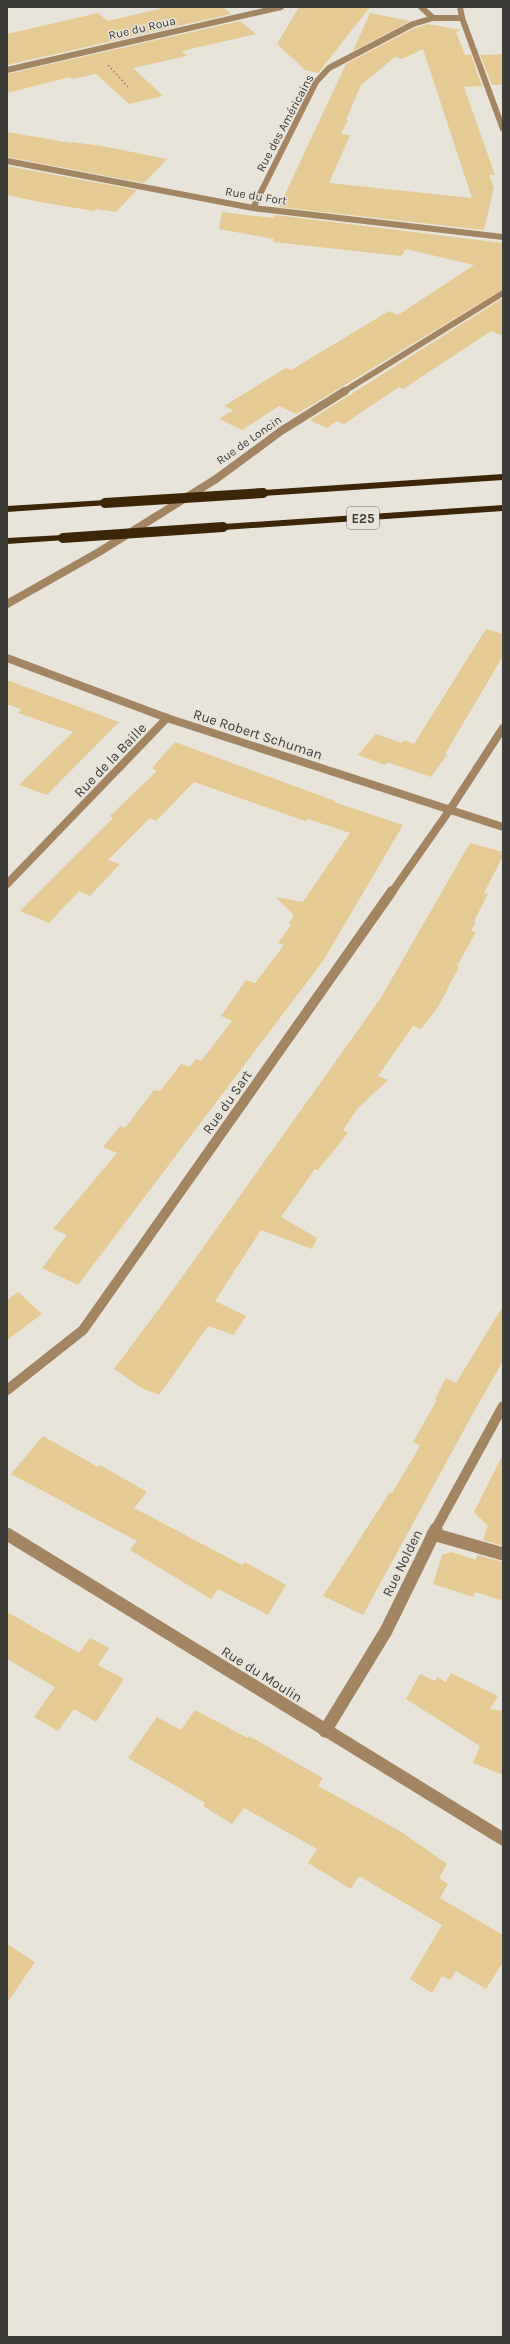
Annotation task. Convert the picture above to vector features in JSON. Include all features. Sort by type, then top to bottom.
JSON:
[{"type":"highway","name":"E25","points":[[7,509],[503,477]]},
{"type":"highway","name":"E25","points":[[7,541],[223,528],[503,508]]},
{"type":"street","name":"Rue du Roua","points":[[7,70],[281,7]]},
{"type":"street","points":[[421,7],[433,18]]},
{"type":"street","points":[[460,7],[462,18],[503,129]]},
{"type":"street","name":"Rue des Américains","points":[[253,208],[316,82],[329,68],[413,24],[433,18],[462,18]]},
{"type":"street","name":"Rue du Fort","points":[[7,161],[253,208],[503,237]]},
{"type":"street","name":"Rue de Loncin","points":[[7,604],[99,552],[216,479],[280,431],[503,293]]},
{"type":"street","name":"Rue Robert Schuman","points":[[7,658],[167,718],[449,811],[503,827]]},
{"type":"street","name":"Rue de la Baille","points":[[7,884],[71,820],[167,718]]},
{"type":"street","name":"Rue du Sart","points":[[7,1390],[84,1330],[449,811],[503,728]]},
{"type":"street","name":"Rue Nolden","points":[[325,1731],[386,1631],[433,1534],[503,1406]]},
{"type":"street","name":"Rue du Moulin","points":[[7,1534],[325,1731],[503,1839]]},
{"type":"street","points":[[433,1534],[503,1554]]},
{"type":"path","points":[[94,50],[128,87]]},
{"type":"building","points":[[167,7],[223,7],[231,14],[7,65],[7,34],[98,13],[108,21]]},
{"type":"building","points":[[299,7],[370,7],[318,73],[305,70],[277,44]]},
{"type":"building","points":[[370,13],[410,21],[353,51]]},
{"type":"building","points":[[240,21],[256,34],[182,51],[187,56],[133,68],[163,96],[129,104],[96,74],[72,79],[70,77],[7,93],[7,74]]},
{"type":"building","points":[[428,24],[461,30],[456,32],[465,55],[471,55],[482,86],[464,87],[495,175],[489,175],[494,188],[484,230],[279,207],[346,64],[415,28]],"holes":[[[423,49],[472,198],[329,183],[350,135],[341,134],[361,85],[395,57],[402,59]]]},
{"type":"building","points":[[503,54],[503,85],[492,85],[480,55]]},
{"type":"building","points":[[7,132],[71,143],[102,146],[167,159],[144,183],[7,157]]},
{"type":"building","points":[[7,166],[137,190],[116,212],[96,209],[94,211],[40,202],[7,195]]},
{"type":"building","points":[[222,212],[274,218],[275,215],[503,243],[503,289],[297,414],[279,406],[242,430],[219,419],[233,410],[224,406],[286,368],[291,370],[389,311],[398,315],[474,265],[406,249],[401,256],[273,242],[274,239],[219,229]]},
{"type":"building","points":[[503,298],[503,336],[491,331],[403,389],[399,387],[344,424],[337,421],[327,428],[310,420]]},
{"type":"building","points":[[486,629],[503,634],[503,656],[445,754],[447,755],[431,777],[387,762],[385,765],[358,755],[376,734],[402,743],[404,740],[414,744]]},
{"type":"building","points":[[7,680],[119,722],[47,795],[19,785],[73,732],[18,713],[21,709],[7,704]]},
{"type":"building","points":[[175,742],[335,801],[334,802],[403,825],[323,961],[78,1285],[42,1268],[67,1235],[53,1229],[117,1153],[103,1147],[120,1126],[125,1128],[154,1090],[160,1091],[181,1064],[190,1067],[196,1059],[201,1061],[232,1021],[221,1016],[246,980],[255,983],[284,945],[278,943],[291,925],[289,923],[294,915],[275,897],[303,902],[350,833],[308,819],[305,821],[194,782],[156,821],[150,818],[108,860],[120,864],[90,896],[79,891],[49,923],[20,911],[113,818],[110,816],[157,771],[152,768]]},
{"type":"building","points":[[470,843],[503,852],[503,856],[484,893],[488,894],[474,921],[476,922],[471,931],[476,932],[457,966],[459,967],[438,1007],[421,1029],[413,1026],[378,1076],[388,1080],[358,1108],[343,1130],[348,1133],[318,1170],[315,1169],[281,1217],[317,1238],[312,1249],[261,1230],[215,1301],[246,1316],[234,1335],[208,1326],[159,1395],[140,1387],[114,1369],[175,1287],[380,999]]},
{"type":"building","points":[[18,1292],[42,1314],[7,1340],[7,1300]]},
{"type":"building","points":[[503,1306],[503,1361],[363,1615],[323,1596],[390,1492],[392,1493],[420,1446],[413,1442],[437,1400],[435,1399],[446,1378],[456,1383]]},
{"type":"building","points":[[43,1436],[98,1467],[100,1465],[147,1492],[134,1508],[242,1565],[245,1562],[286,1585],[268,1615],[218,1589],[211,1599],[130,1550],[137,1541],[11,1474]]},
{"type":"building","points":[[503,1454],[503,1546],[483,1540],[488,1526],[474,1512]]},
{"type":"building","points":[[451,1552],[476,1560],[477,1555],[503,1562],[503,1601],[475,1592],[473,1597],[433,1584],[442,1555]]},
{"type":"building","points":[[7,1612],[79,1653],[90,1638],[109,1648],[98,1665],[124,1679],[96,1722],[74,1709],[58,1731],[34,1717],[55,1687],[7,1659]]},
{"type":"building","points":[[451,1673],[498,1696],[490,1709],[503,1711],[503,1775],[473,1763],[480,1746],[406,1699],[420,1674],[435,1681],[437,1677],[446,1682]]},
{"type":"building","points":[[195,1710],[248,1738],[249,1736],[323,1778],[318,1786],[400,1831],[447,1864],[439,1878],[448,1884],[440,1898],[503,1935],[503,1962],[486,1989],[456,1971],[450,1980],[442,1976],[432,1993],[410,1979],[442,1925],[359,1876],[351,1889],[308,1863],[317,1849],[244,1808],[232,1824],[203,1806],[205,1803],[128,1758],[157,1717],[181,1730]]},
{"type":"building","points":[[7,1944],[35,1962],[7,2003]]}]
